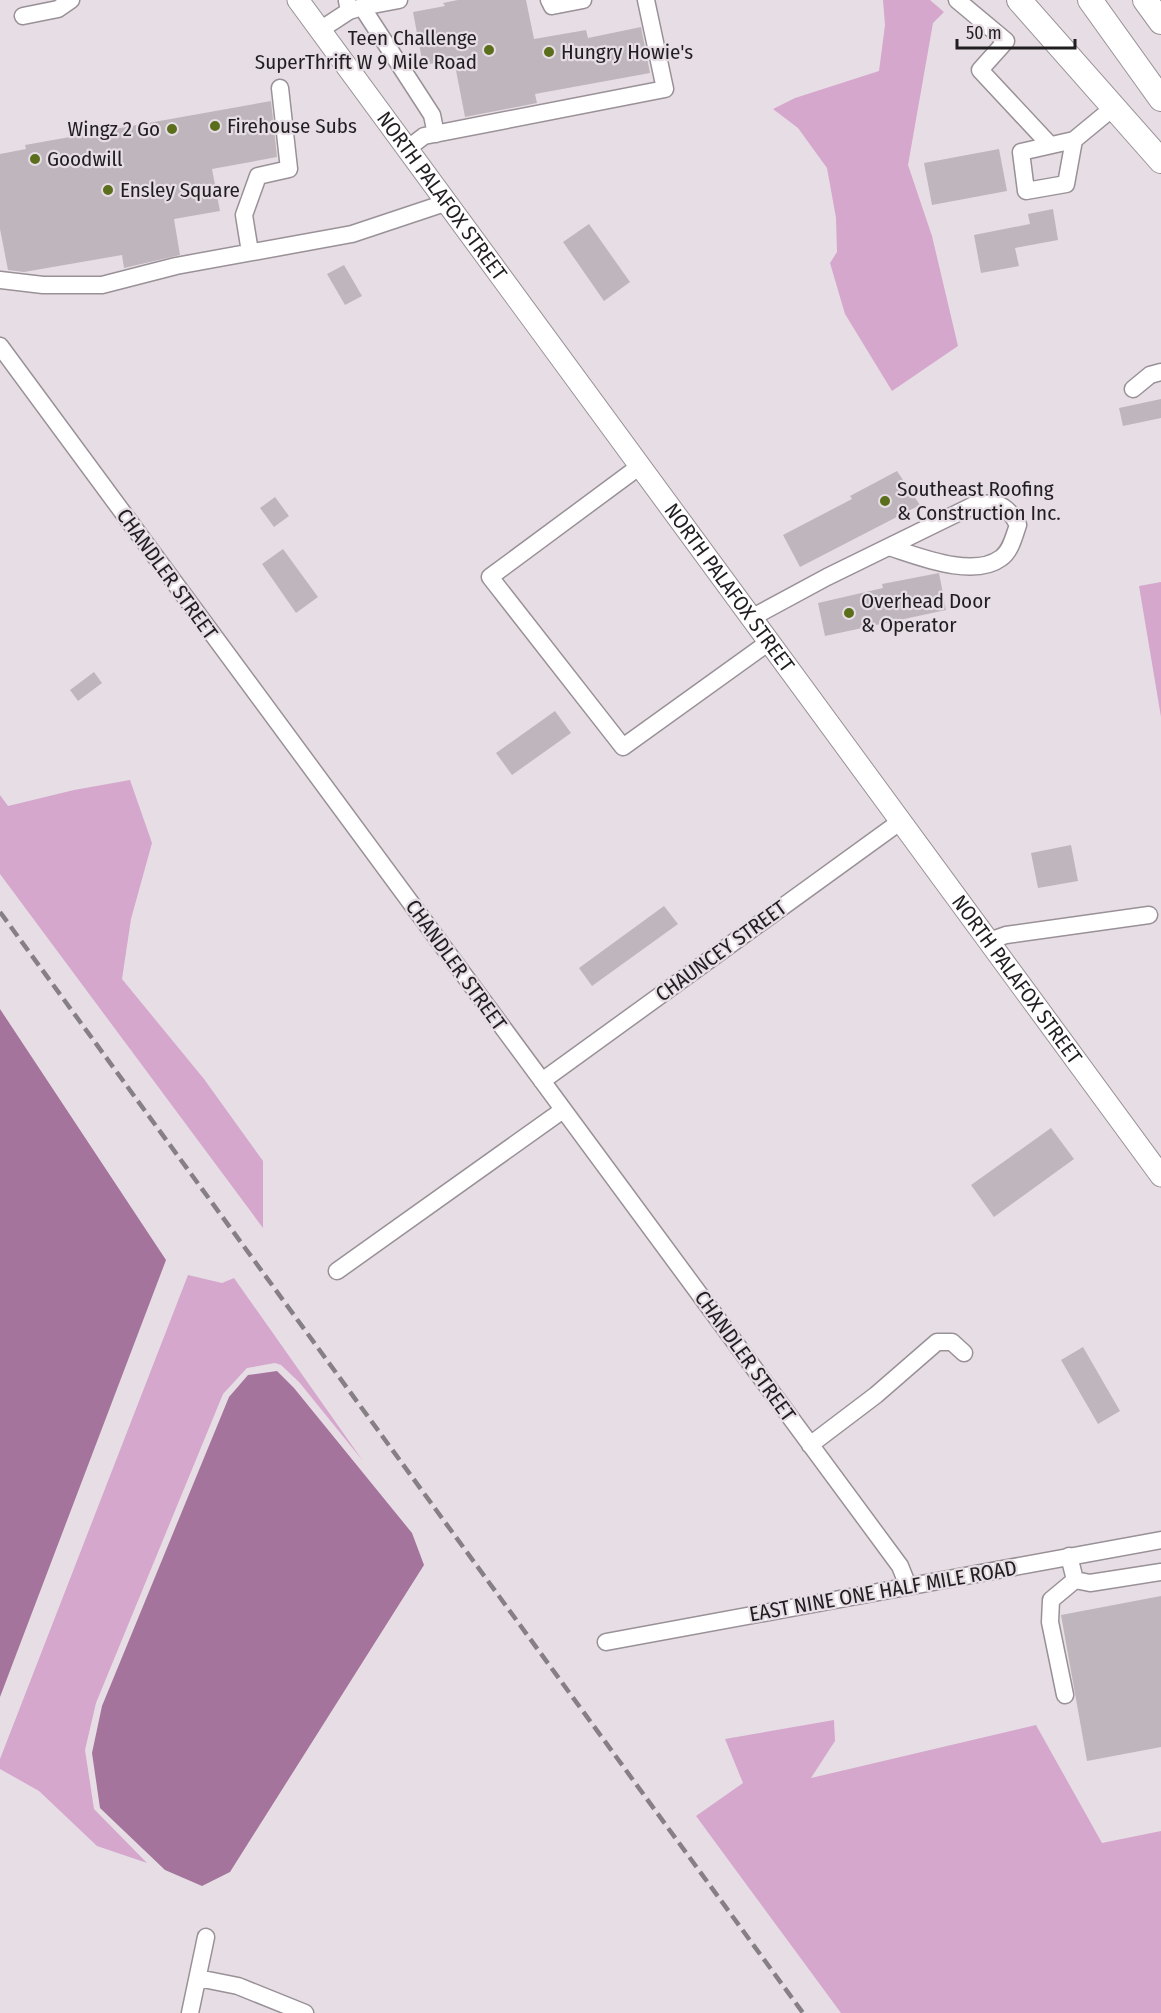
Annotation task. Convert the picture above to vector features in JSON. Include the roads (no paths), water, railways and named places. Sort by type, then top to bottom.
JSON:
[{"type":"highway","points":[[1019,0],[1161,161]]},
{"type":"highway","points":[[1090,0],[1161,99]]},
{"type":"highway","points":[[1145,0],[1161,22]]},
{"type":"main road","name":"NORTH PALAFOX STREET","points":[[298,0],[1161,1176]]},
{"type":"street","points":[[23,16],[58,9],[71,0]]},
{"type":"street","points":[[320,30],[353,6],[399,0]]},
{"type":"street","points":[[549,0],[552,6],[583,0]]},
{"type":"street","points":[[406,149],[424,136],[665,89],[646,0]]},
{"type":"street","points":[[957,0],[1006,41],[980,70],[1050,145]]},
{"type":"street","points":[[353,6],[432,115],[436,134]]},
{"type":"street","points":[[250,252],[244,215],[258,176],[289,169],[280,88]]},
{"type":"street","points":[[1074,140],[1066,184],[1026,191],[1021,152],[1074,140],[1114,107]]},
{"type":"street","points":[[0,280],[43,285],[102,285],[176,266],[352,234],[446,202]]},
{"type":"street","name":"CHANDLER STREET","points":[[0,346],[900,1566],[908,1586]]},
{"type":"street","points":[[1133,389],[1150,375],[1161,372]]},
{"type":"street","points":[[640,466],[490,577],[623,747],[769,642]]},
{"type":"street","points":[[751,618],[889,547],[974,505],[989,502],[1000,503],[1010,510],[1018,525],[1011,545],[1001,558],[983,564],[939,563],[889,547]]},
{"type":"street","name":"CHAUNCEY STREET","points":[[542,1082],[901,821]]},
{"type":"street","points":[[989,941],[1006,935],[1149,915]]},
{"type":"street","points":[[337,1271],[563,1110]]},
{"type":"street","points":[[810,1445],[876,1395],[937,1342],[952,1342],[964,1353]]},
{"type":"street","name":"EAST NINE ONE HALF MILE ROAD","points":[[606,1642],[1161,1539]]},
{"type":"street","points":[[1069,1556],[1075,1580]]},
{"type":"street","points":[[1075,1580],[1090,1583],[1161,1572]]},
{"type":"street","points":[[1065,1695],[1050,1622],[1051,1600],[1075,1580]]},
{"type":"street","points":[[190,2013],[206,1938]]},
{"type":"street","points":[[198,1977],[238,1986],[305,2013]]},
{"type":"railway","points":[[0,912],[803,2013]]},
{"type":"place","name":"Teen Challenge SuperThrift W 9 Mile Road","points":[[489,50]]},
{"type":"place","name":"Hungry Howie's","points":[[549,52]]},
{"type":"place","name":"Firehouse Subs","points":[[215,126]]},
{"type":"place","name":"Wingz 2 Go","points":[[172,129]]},
{"type":"place","name":"Goodwill","points":[[35,159]]},
{"type":"place","name":"Ensley Square","points":[[108,190]]},
{"type":"place","name":"Southeast Roofing & Construction Inc.","points":[[885,501]]},
{"type":"place","name":"Overhead Door & Operator","points":[[849,613]]}]
